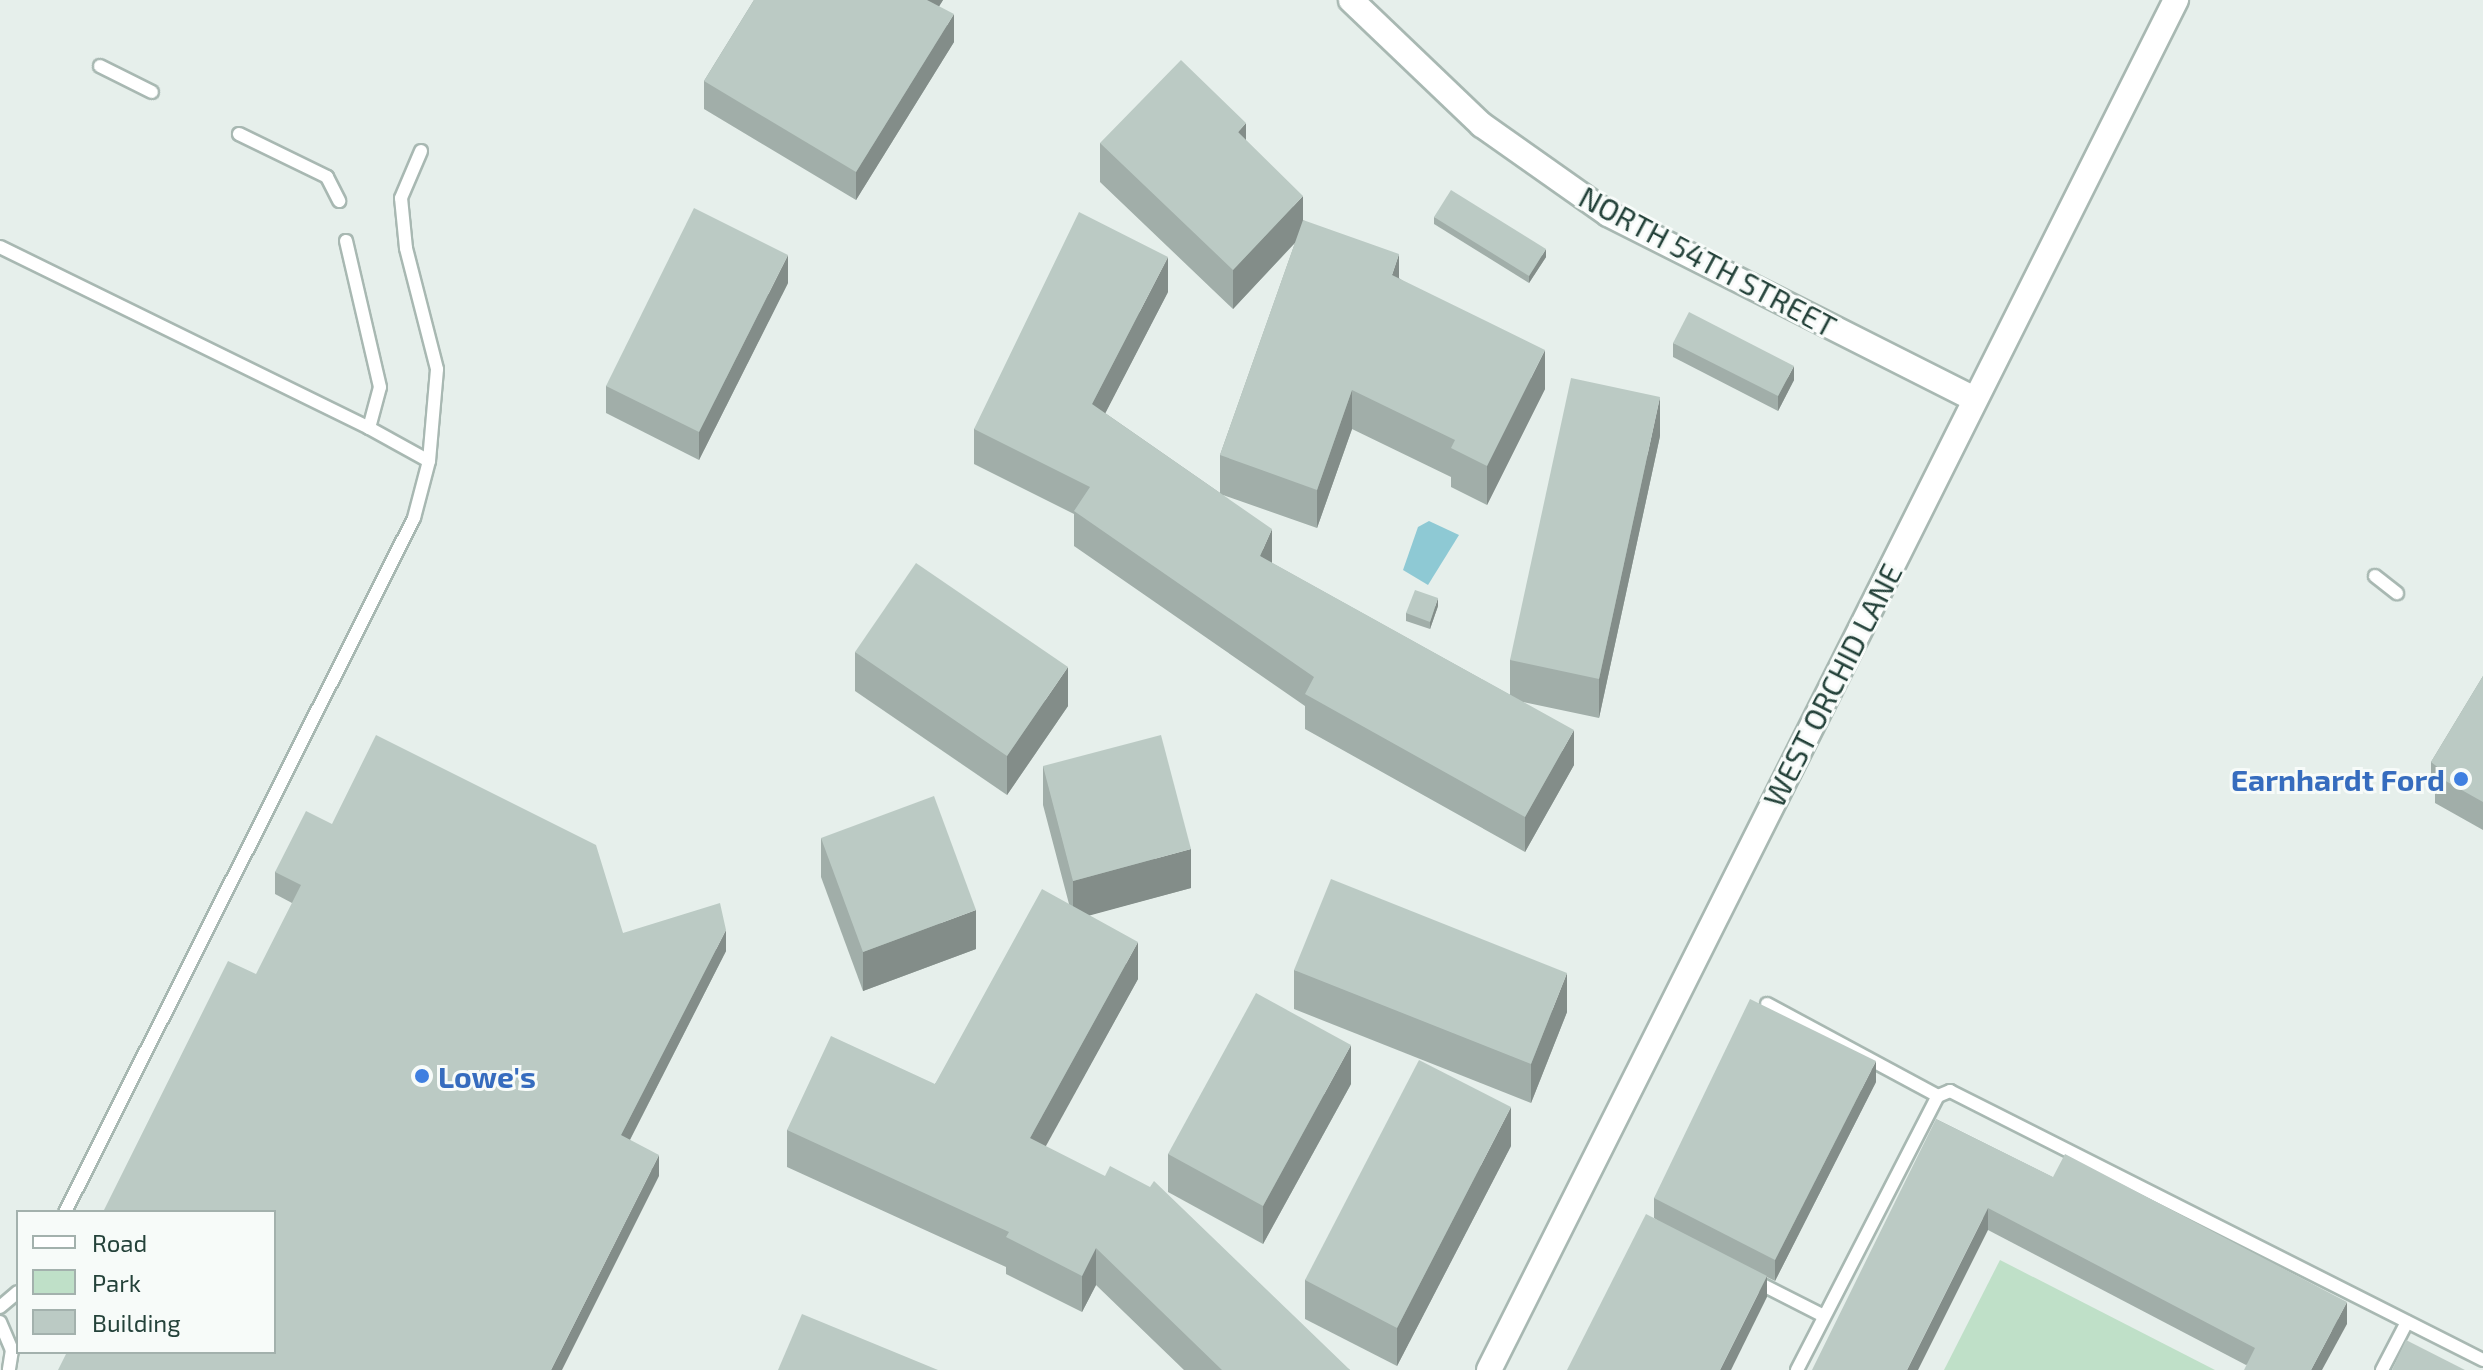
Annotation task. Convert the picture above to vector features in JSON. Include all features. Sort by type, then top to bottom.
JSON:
[{"type":"street","name":"NORTH 54TH STREET","points":[[1351,0],[1482,125],[1608,214],[1975,399]]},
{"type":"street","name":"WEST ORCHID LANE","points":[[1489,1370],[2176,0]]},
{"type":"lane","points":[[100,66],[152,92]]},
{"type":"lane","points":[[239,134],[327,177],[339,201]]},
{"type":"lane","points":[[66,1210],[414,518],[429,461],[437,369],[406,248],[401,198],[421,151]]},
{"type":"lane","points":[[346,241],[380,387],[369,428]]},
{"type":"lane","points":[[0,247],[369,428],[429,461]]},
{"type":"lane","points":[[2375,576],[2397,593]]},
{"type":"lane","points":[[1767,1004],[1938,1096]]},
{"type":"lane","points":[[1797,1370],[1938,1096],[1950,1091],[2483,1360]]},
{"type":"lane","points":[[1742,1274],[1824,1316]]},
{"type":"lane","points":[[0,1307],[16,1294]]},
{"type":"lane","points":[[0,1322],[12,1350],[9,1370]]},
{"type":"lane","points":[[2382,1370],[2407,1322]]},
{"type":"green space","points":[[2000,1260],[2215,1370],[1944,1370]]},
{"type":"water","points":[[1429,521],[1459,535],[1428,585],[1403,570],[1418,527]]},
{"type":"building","points":[[754,0],[927,0],[954,14],[856,172],[704,81]]},
{"type":"building","points":[[1181,60],[1246,123],[1238,132],[1303,196],[1233,270],[1100,143]]},
{"type":"building","points":[[1451,190],[1546,249],[1529,276],[1434,217]]},
{"type":"building","points":[[694,208],[788,255],[699,432],[606,386]]},
{"type":"building","points":[[1079,212],[1168,257],[1092,404],[1272,529],[1260,556],[1574,730],[1525,817],[1305,694],[1314,677],[1074,511],[1090,487],[974,429]]},
{"type":"building","points":[[1303,220],[1399,254],[1392,275],[1545,350],[1487,466],[1451,448],[1455,440],[1352,390],[1317,490],[1220,455]]},
{"type":"building","points":[[1689,312],[1794,366],[1778,396],[1673,343]]},
{"type":"building","points":[[1571,378],[1660,397],[1599,679],[1510,660]]},
{"type":"building","points":[[916,563],[1068,667],[1007,756],[855,652]]},
{"type":"building","points":[[1415,590],[1438,598],[1430,622],[1406,613]]},
{"type":"building","points":[[2483,676],[2483,802],[2435,775],[2440,769],[2431,762]]},
{"type":"building","name":"Lowe's","points":[[376,735],[596,845],[623,933],[720,903],[726,930],[621,1135],[659,1155],[551,1370],[58,1370],[66,1354],[276,1354],[276,1210],[104,1210],[228,961],[256,974],[301,885],[275,872],[306,811],[332,824]]},
{"type":"building","points":[[1161,735],[1191,849],[1073,881],[1043,766]]},
{"type":"building","points":[[934,796],[976,910],[863,952],[821,838]]},
{"type":"building","points":[[1331,879],[1567,973],[1531,1064],[1294,970]]},
{"type":"building","points":[[1042,889],[1138,942],[1030,1138],[1105,1176],[1110,1166],[1150,1187],[1154,1181],[1350,1370],[1222,1370],[1096,1248],[1082,1276],[1006,1237],[1009,1232],[787,1130],[831,1036],[935,1084]]},
{"type":"building","points":[[1256,993],[1351,1045],[1263,1206],[1168,1154]]},
{"type":"building","points":[[1750,999],[1876,1061],[1775,1260],[1654,1198]]},
{"type":"building","points":[[1419,1060],[1511,1107],[1397,1328],[1305,1280]]},
{"type":"building","points":[[1936,1119],[2053,1177],[2065,1154],[2347,1302],[2311,1370],[2244,1370],[2255,1348],[1988,1208],[1907,1370],[1812,1370]]},
{"type":"building","points":[[1646,1214],[1767,1276],[1720,1370],[1567,1370]]},
{"type":"building","points":[[802,1314],[938,1370],[778,1370]]},
{"type":"building","points":[[2406,1340],[2465,1370],[2392,1370]]},
{"type":"place","name":"Earnhardt Ford","points":[[2461,779]]},
{"type":"place","name":"Lowe's","points":[[422,1076]]}]
